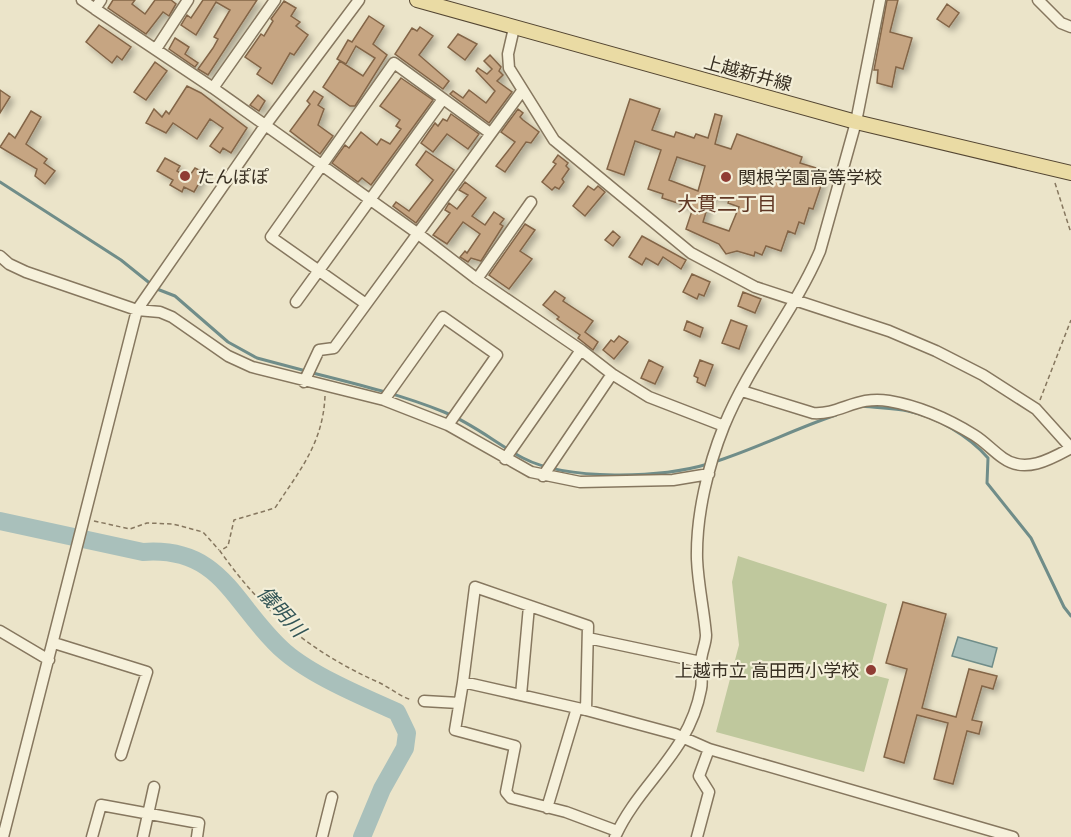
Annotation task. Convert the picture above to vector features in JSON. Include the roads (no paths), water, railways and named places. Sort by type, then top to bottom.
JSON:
[{"type":"main road","name":"上越新井線","points":[[417,0],[856,122],[1051,166],[1071,173]]},
{"type":"street","points":[[82,0],[98,5],[264,127],[581,350],[612,375],[649,397],[724,426]]},
{"type":"street","points":[[156,49],[188,0]]},
{"type":"street","points":[[213,88],[275,0]]},
{"type":"street","points":[[3,837],[137,310],[264,127],[359,0]]},
{"type":"street","points":[[547,808],[582,709],[588,626],[529,606],[477,582],[455,730],[515,747],[506,792],[511,798],[547,808],[616,834],[683,739],[693,718],[701,688],[701,662],[706,638],[697,546],[699,519],[709,474],[724,426],[820,251],[856,122],[880,0]]},
{"type":"street","points":[[1038,0],[1060,23],[1071,27]]},
{"type":"street","points":[[514,28],[508,54],[509,68],[554,140],[691,253],[755,287],[889,331],[936,351],[983,375],[1036,409],[1071,448],[1041,463],[1016,464],[1002,457],[968,431],[910,406],[866,400],[823,414],[742,391]]},
{"type":"street","points":[[366,303],[317,271],[272,237],[394,63],[490,133]]},
{"type":"street","points":[[304,382],[319,350],[334,348],[522,91]]},
{"type":"street","points":[[296,302],[442,99]]},
{"type":"street","points":[[477,279],[531,202]]},
{"type":"street","points":[[0,256],[9,264],[26,272],[137,310],[160,312],[172,317],[228,356],[252,367],[304,382],[384,400],[448,425],[505,459],[543,476],[580,482],[640,482],[673,480],[709,474]]},
{"type":"street","points":[[384,400],[443,317],[497,355],[448,425]]},
{"type":"street","points":[[505,459],[581,350]]},
{"type":"street","points":[[543,476],[612,375]]},
{"type":"street","points":[[522,695],[529,606]]},
{"type":"street","points":[[0,631],[49,660]]},
{"type":"street","points":[[588,638],[701,662]]},
{"type":"street","points":[[54,643],[147,672],[121,754]]},
{"type":"street","points":[[463,682],[582,709],[675,734],[709,749],[1013,837]]},
{"type":"street","points":[[424,701],[459,703]]},
{"type":"street","points":[[697,837],[709,792],[699,776],[709,749]]},
{"type":"street","points":[[143,837],[146,814],[154,787]]},
{"type":"street","points":[[322,837],[332,796]]},
{"type":"street","points":[[92,837],[101,805],[199,823],[197,837]]},
{"type":"water","points":[[958,637],[997,648],[992,667],[952,656]]},
{"type":"waterway","points":[[0,182],[121,260],[157,289],[175,296],[228,342],[257,358],[306,371]]},
{"type":"waterway","points":[[313,373],[396,395],[444,412],[523,458],[564,471],[588,474],[640,474],[688,469],[708,464]]},
{"type":"waterway","points":[[862,406],[902,410],[930,418],[962,435],[988,458],[987,483],[1031,538],[1064,607],[1071,616]]},
{"type":"waterway","points":[[714,462],[836,415]]},
{"type":"waterway","name":"儀明川","points":[[0,521],[143,552],[170,553],[192,559],[210,569],[225,583],[268,635],[296,661],[339,685],[397,712],[407,733],[405,748],[382,789],[362,837]]},
{"type":"place","name":"たんぽぽ","points":[[185,176]]},
{"type":"place","name":"関根学園高等学校","points":[[726,177]]},
{"type":"place","name":"上越市立 高田西小学校","points":[[871,670]]},
{"type":"district","name":"大貫二丁目","points":[[727,203]]}]
